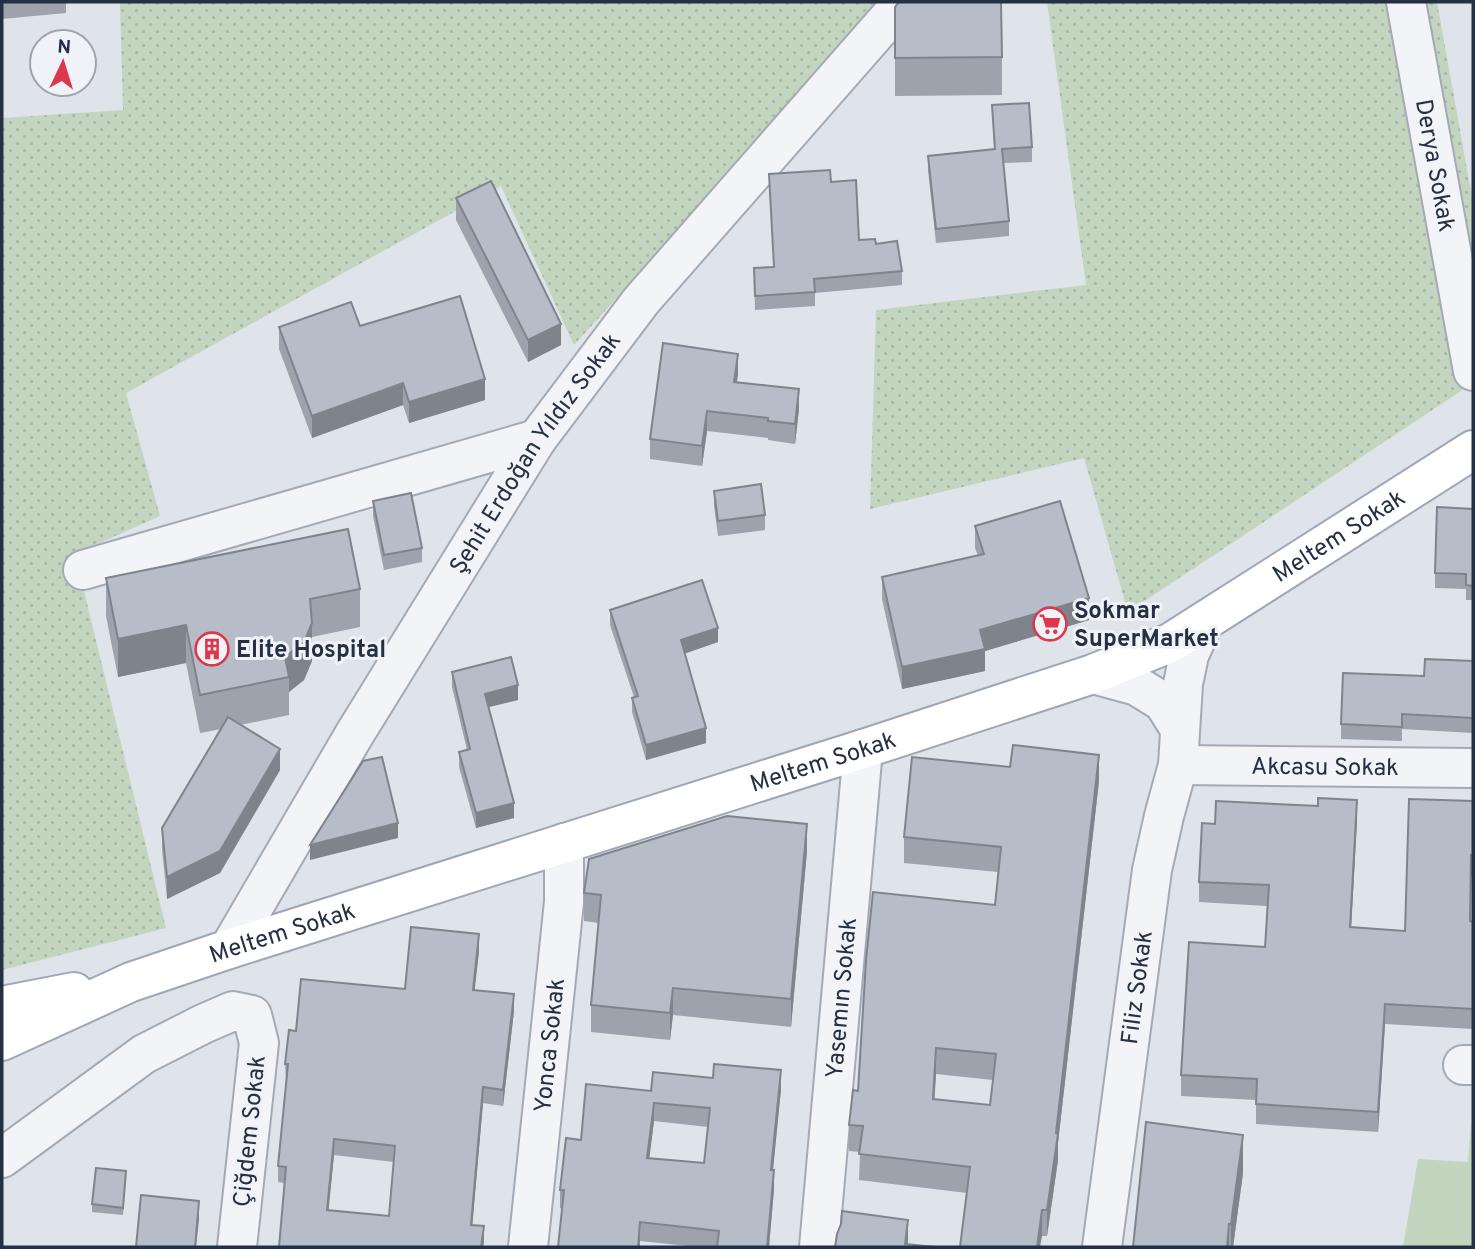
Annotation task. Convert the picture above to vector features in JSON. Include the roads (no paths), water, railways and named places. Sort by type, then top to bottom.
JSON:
[{"type":"main road","name":"Meltem Sokak","points":[[2,1041],[131,982],[863,750],[1093,674],[1170,643],[1473,450]]},
{"type":"main road","name":"Meltem Sokak","points":[[2,1006],[131,982]]},
{"type":"street","name":"Şehit Erdoğan Yıldız Sokak","points":[[229,950],[354,735],[537,439],[641,301],[903,2]]},
{"type":"street","name":"Derya Sokak","points":[[1406,2],[1473,371]]},
{"type":"street","points":[[83,570],[537,439]]},
{"type":"street","name":"Filiz Sokak","points":[[1102,1247],[1152,870],[1179,747],[1183,684],[1189,655],[1205,622]]},
{"type":"street","points":[[1093,674],[1138,686],[1163,702],[1179,747]]},
{"type":"street","name":"Akcasu Sokak","points":[[1179,747],[1473,768]]},
{"type":"street","name":"Yasemın Sokak","points":[[819,1247],[863,750]]},
{"type":"street","name":"Yonca Sokak","points":[[528,1247],[564,902],[564,843]]},
{"type":"street","name":"Çiğdem Sokak","points":[[2,1158],[144,1054],[233,1011],[252,1015],[258,1044],[237,1247]]},
{"type":"place","name":"Sokmar SuperMarket","points":[[1050,624]]},
{"type":"place","name":"Elite Hospital","points":[[212,649]]}]
